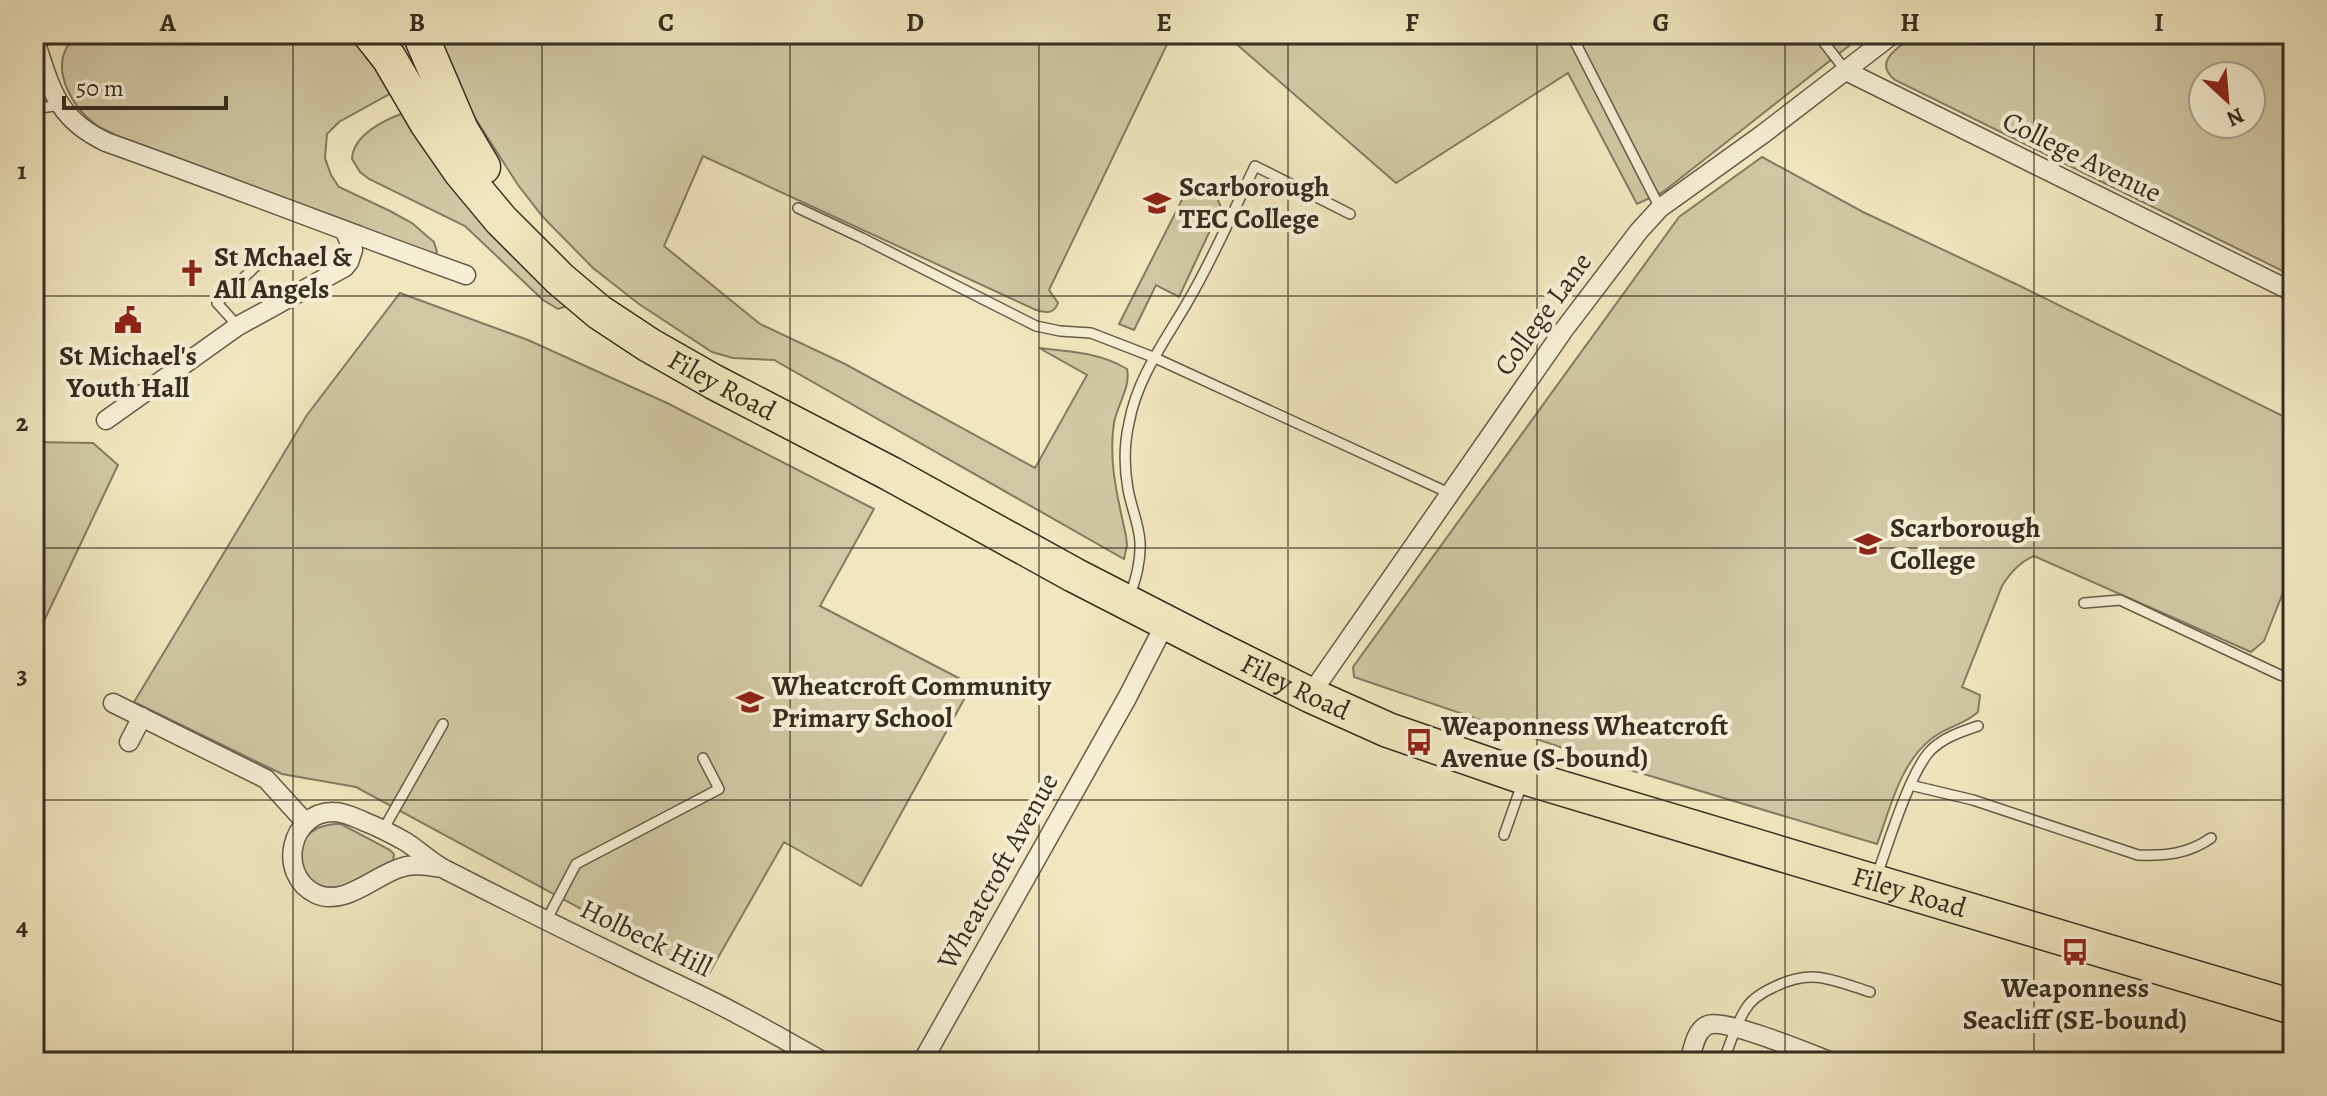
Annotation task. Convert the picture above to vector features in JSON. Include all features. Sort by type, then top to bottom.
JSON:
[{"type":"highway","name":"Filey Road","points":[[370,34],[389,58],[427,123],[461,172],[501,220],[560,279],[599,312],[701,374],[1127,603],[1310,695],[1388,730],[1524,777],[2293,1007]]},
{"type":"highway","name":"Filey Road","points":[[401,34],[427,123]]},
{"type":"highway","points":[[420,34],[461,130],[486,173],[509,203],[592,291],[660,334],[827,425],[891,474]]},
{"type":"street","name":"College Lane","points":[[1310,695],[1563,331],[1639,231],[1660,208],[1893,34]]},
{"type":"street","points":[[36,36],[50,85],[60,105],[85,132],[466,275]]},
{"type":"street","name":"College Avenue","points":[[1846,71],[2293,292]]},
{"type":"street","points":[[106,420],[238,326],[345,267],[353,250],[345,232]]},
{"type":"street","name":"Wheatcroft Avenue","points":[[922,1062],[1119,712],[1166,622]]},
{"type":"street","points":[[113,703],[266,779],[306,823]]},
{"type":"street","points":[[129,742],[142,717]]},
{"type":"street","name":"Holbeck Hill","points":[[442,868],[417,865],[400,868],[336,897],[315,893],[301,882],[291,855],[296,835],[306,823],[317,815],[332,812],[347,814],[405,842],[442,868],[737,1013],[824,1062]]},
{"type":"street","points":[[1689,1062],[1700,1031],[1706,1025],[1717,1023],[1832,1062]]},
{"type":"lane","points":[[1571,34],[1660,208]]},
{"type":"lane","points":[[1812,34],[1822,40],[1846,71]]},
{"type":"lane","points":[[34,109],[60,105]]},
{"type":"lane","points":[[1127,603],[1140,557],[1140,539],[1127,488],[1124,448],[1129,418],[1153,357],[1188,301],[1255,166],[1350,214]]},
{"type":"lane","points":[[798,208],[1036,326],[1091,333],[1153,357],[1449,493]]},
{"type":"lane","points":[[238,326],[217,303],[257,265]]},
{"type":"lane","points":[[2084,603],[2120,600],[2293,679]]},
{"type":"lane","points":[[383,830],[443,724]]},
{"type":"lane","points":[[1875,881],[1910,785],[1929,753],[1944,740],[1978,726]]},
{"type":"lane","points":[[546,921],[576,864],[719,789],[703,758]]},
{"type":"lane","points":[[1504,835],[1524,777]]},
{"type":"lane","points":[[1910,785],[1973,800],[2138,855],[2183,853],[2196,849],[2211,838]]},
{"type":"lane","points":[[1723,1062],[1745,1009],[1782,983],[1800,977],[1821,976],[1870,992]]},
{"type":"shaded area","points":[[80,34],[353,34],[378,63],[393,92],[339,122],[327,134],[325,158],[331,175],[339,187],[412,223],[434,242],[437,252],[434,255],[368,233],[361,226],[117,136],[98,126],[73,100],[64,79],[63,57],[68,45]]},
{"type":"shaded area","points":[[440,34],[1172,34],[1049,290],[1058,303],[1052,311],[1036,310],[703,156],[664,246],[760,324],[845,364],[1035,468],[1087,375],[1039,348],[1096,356],[1127,369],[1127,382],[1112,438],[1115,480],[1127,545],[1124,559],[774,360],[733,358],[712,352],[639,304],[593,268],[543,217],[518,185],[470,110],[444,56]]},
{"type":"shaded area","points":[[1225,34],[1864,34],[1663,192],[1637,204],[1568,73],[1396,183]]},
{"type":"shaded area","points":[[1916,34],[2293,34],[2293,276],[1895,80],[1886,66],[1896,49]]},
{"type":"shaded area","points":[[404,113],[564,303],[564,307],[558,309],[543,300],[465,226],[360,172],[352,159],[358,143],[379,124]]},
{"type":"shaded area","name":"Scarborough College","points":[[1762,157],[1863,212],[2293,421],[2293,567],[2264,641],[2251,652],[2034,556],[2029,558],[2016,568],[2002,586],[1962,687],[1980,695],[1978,712],[1936,736],[1911,761],[1897,788],[1877,844],[1607,763],[1354,677],[1353,667],[1679,217]]},
{"type":"shaded area","points":[[1189,186],[1217,198],[1221,207],[1179,297],[1156,285],[1134,330],[1119,324]]},
{"type":"shaded area","points":[[400,293],[528,340],[667,403],[874,509],[820,606],[972,685],[861,886],[784,842],[707,977],[356,787],[282,774],[134,702],[307,415]]},
{"type":"shaded area","points":[[34,442],[93,443],[118,465],[34,642]]},
{"type":"shaded area","points":[[341,824],[390,850],[394,854],[393,861],[344,886],[330,888],[318,885],[302,869],[300,847],[316,829]]},
{"type":"place","name":"Scarborough TEC College","points":[[1157,203]]},
{"type":"place","name":"St Mchael & All Angels","points":[[192,273]]},
{"type":"place","name":"St Michael's Youth Hall","points":[[128,320]]},
{"type":"place","name":"Scarborough College","points":[[1868,544]]},
{"type":"place","name":"Wheatcroft Community Primary School","points":[[750,702]]},
{"type":"place","name":"Weaponness Wheatcroft Avenue (S-bound)","points":[[1419,742]]},
{"type":"place","name":"Weaponness Seacliff (SE-bound)","points":[[2075,952]]}]
